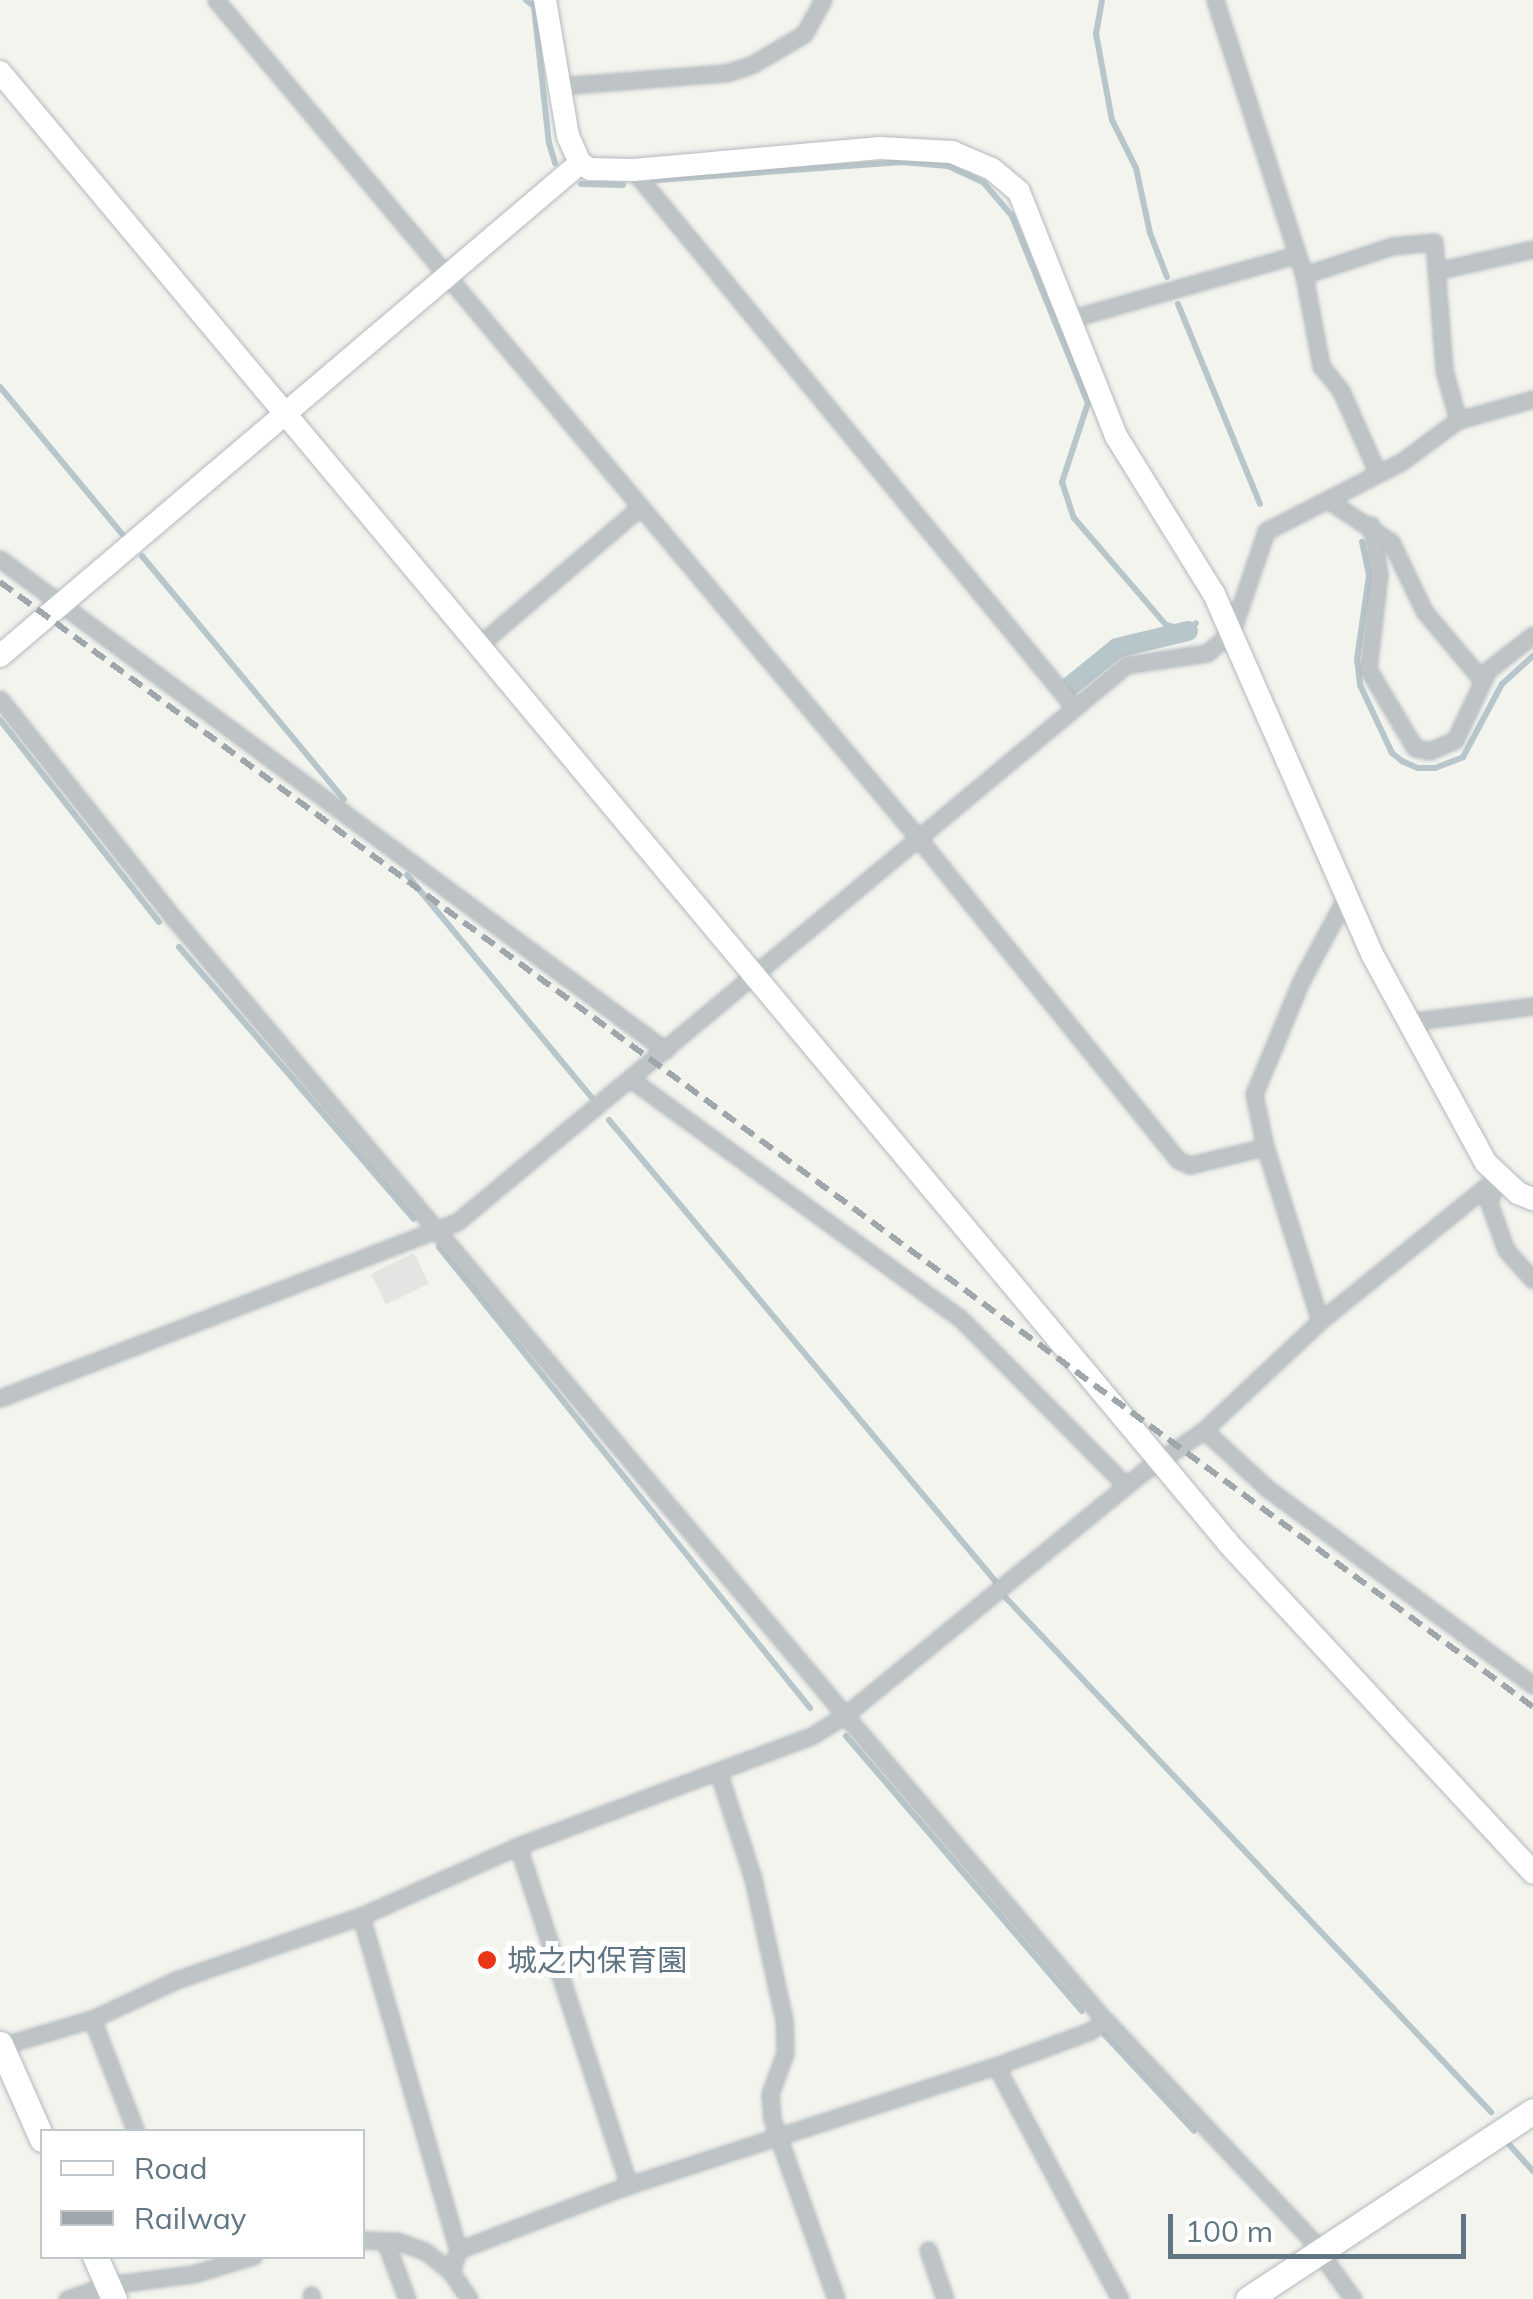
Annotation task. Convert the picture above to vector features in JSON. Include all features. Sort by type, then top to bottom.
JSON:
[{"type":"main road","points":[[0,2045],[40,2135]]},
{"type":"main road","points":[[1248,2299],[1533,2111]]},
{"type":"main road","points":[[96,2259],[111,2292]]},
{"type":"street","points":[[216,0],[638,509],[919,839],[1178,1160],[1190,1165],[1265,1147]]},
{"type":"street","points":[[545,0],[568,136],[580,163],[590,169],[633,170],[880,148],[952,152],[992,169],[1018,192],[1066,320],[1116,436],[1232,631],[1345,899],[1476,1146],[1498,1177],[1533,1199]]},
{"type":"street","points":[[559,86],[726,73],[796,40],[816,19],[824,0]]},
{"type":"street","points":[[1215,0],[1304,274],[1321,366],[1341,391],[1377,472]]},
{"type":"street","points":[[0,72],[1159,1462],[1228,1543],[1533,1872]]},
{"type":"street","points":[[0,656],[449,279],[580,163]]},
{"type":"street","points":[[633,170],[1074,707]]},
{"type":"street","points":[[1304,274],[1392,246],[1434,242],[1444,370],[1458,420]]},
{"type":"street","points":[[1436,271],[1533,248]]},
{"type":"street","points":[[1066,320],[1296,255]]},
{"type":"street","points":[[0,1398],[456,1222],[632,1080],[1126,665],[1207,653],[1232,631],[1266,531],[1401,462],[1458,420],[1533,399]]},
{"type":"street","points":[[1328,500],[1371,526],[1398,554],[1424,611],[1482,680]]},
{"type":"street","points":[[478,646],[638,509]]},
{"type":"street","points":[[1371,526],[1380,574],[1368,668],[1407,740],[1429,751],[1455,740],[1482,680],[1533,636]]},
{"type":"street","points":[[0,559],[665,1050]]},
{"type":"street","points":[[0,699],[177,922],[441,1230],[845,1715],[1105,2020],[1298,2223],[1353,2299]]},
{"type":"street","points":[[1320,1321],[1265,1147],[1254,1094],[1300,981],[1345,899]]},
{"type":"street","points":[[1408,1022],[1533,1006]]},
{"type":"street","points":[[632,1080],[960,1318],[1126,1486]]},
{"type":"street","points":[[1498,1177],[1489,1202],[1506,1250],[1533,1280]]},
{"type":"street","points":[[0,2045],[92,2018],[176,1980],[361,1916],[518,1846],[813,1735],[845,1715],[1126,1486],[1204,1430],[1320,1321],[1498,1177]]},
{"type":"street","points":[[1204,1430],[1268,1489],[1533,1685]]},
{"type":"street","points":[[718,1771],[753,1879],[784,2020],[785,2053],[770,2094],[776,2135],[836,2299]]},
{"type":"street","points":[[518,1846],[629,2184]]},
{"type":"street","points":[[361,1916],[458,2250],[452,2272]]},
{"type":"street","points":[[92,2018],[135,2129]]},
{"type":"street","points":[[458,2250],[629,2184],[996,2066],[1090,2031],[1105,2020]]},
{"type":"street","points":[[996,2066],[1120,2299]]},
{"type":"street","points":[[365,2240],[425,2251],[452,2272],[469,2299]]},
{"type":"street","points":[[385,2241],[407,2299]]},
{"type":"street","points":[[928,2250],[945,2299]]},
{"type":"street","points":[[187,2259],[193,2274]]},
{"type":"street","points":[[67,2299],[193,2274],[242,2259]]},
{"type":"shaded area","points":[[414,1253],[429,1284],[386,1305],[371,1274]]},
{"type":"waterway","points":[[526,0],[534,6],[549,143],[555,163]]},
{"type":"waterway","points":[[1102,0],[1096,34],[1112,120],[1136,168],[1150,233],[1167,277]]},
{"type":"waterway","points":[[657,180],[902,162],[948,166],[984,183],[1012,216],[1088,403],[1062,482],[1074,518],[1166,625],[1188,631],[1196,623]]},
{"type":"waterway","points":[[581,184],[623,185]]},
{"type":"waterway","points":[[1178,304],[1260,504]]},
{"type":"waterway","points":[[0,387],[122,534]]},
{"type":"waterway","points":[[1362,542],[1369,576],[1357,659],[1360,685],[1392,753],[1402,761],[1418,768],[1435,768],[1463,757],[1502,684],[1533,656]]},
{"type":"waterway","points":[[142,556],[344,799]]},
{"type":"waterway","points":[[1069,687],[1117,648],[1188,631]]},
{"type":"waterway","points":[[0,720],[159,922]]},
{"type":"waterway","points":[[407,875],[591,1097]]},
{"type":"waterway","points":[[179,947],[414,1219]]},
{"type":"waterway","points":[[609,1120],[997,1583]]},
{"type":"waterway","points":[[439,1247],[810,1708]]},
{"type":"waterway","points":[[1006,1598],[1491,2112]]},
{"type":"waterway","points":[[846,1736],[1082,2011]]},
{"type":"waterway","points":[[1104,2034],[1194,2131]]},
{"type":"waterway","points":[[1506,2141],[1533,2171]]},
{"type":"railway","points":[[0,582],[1533,1707]]},
{"type":"place","name":"城之内保育園","points":[[487,1960]]}]
